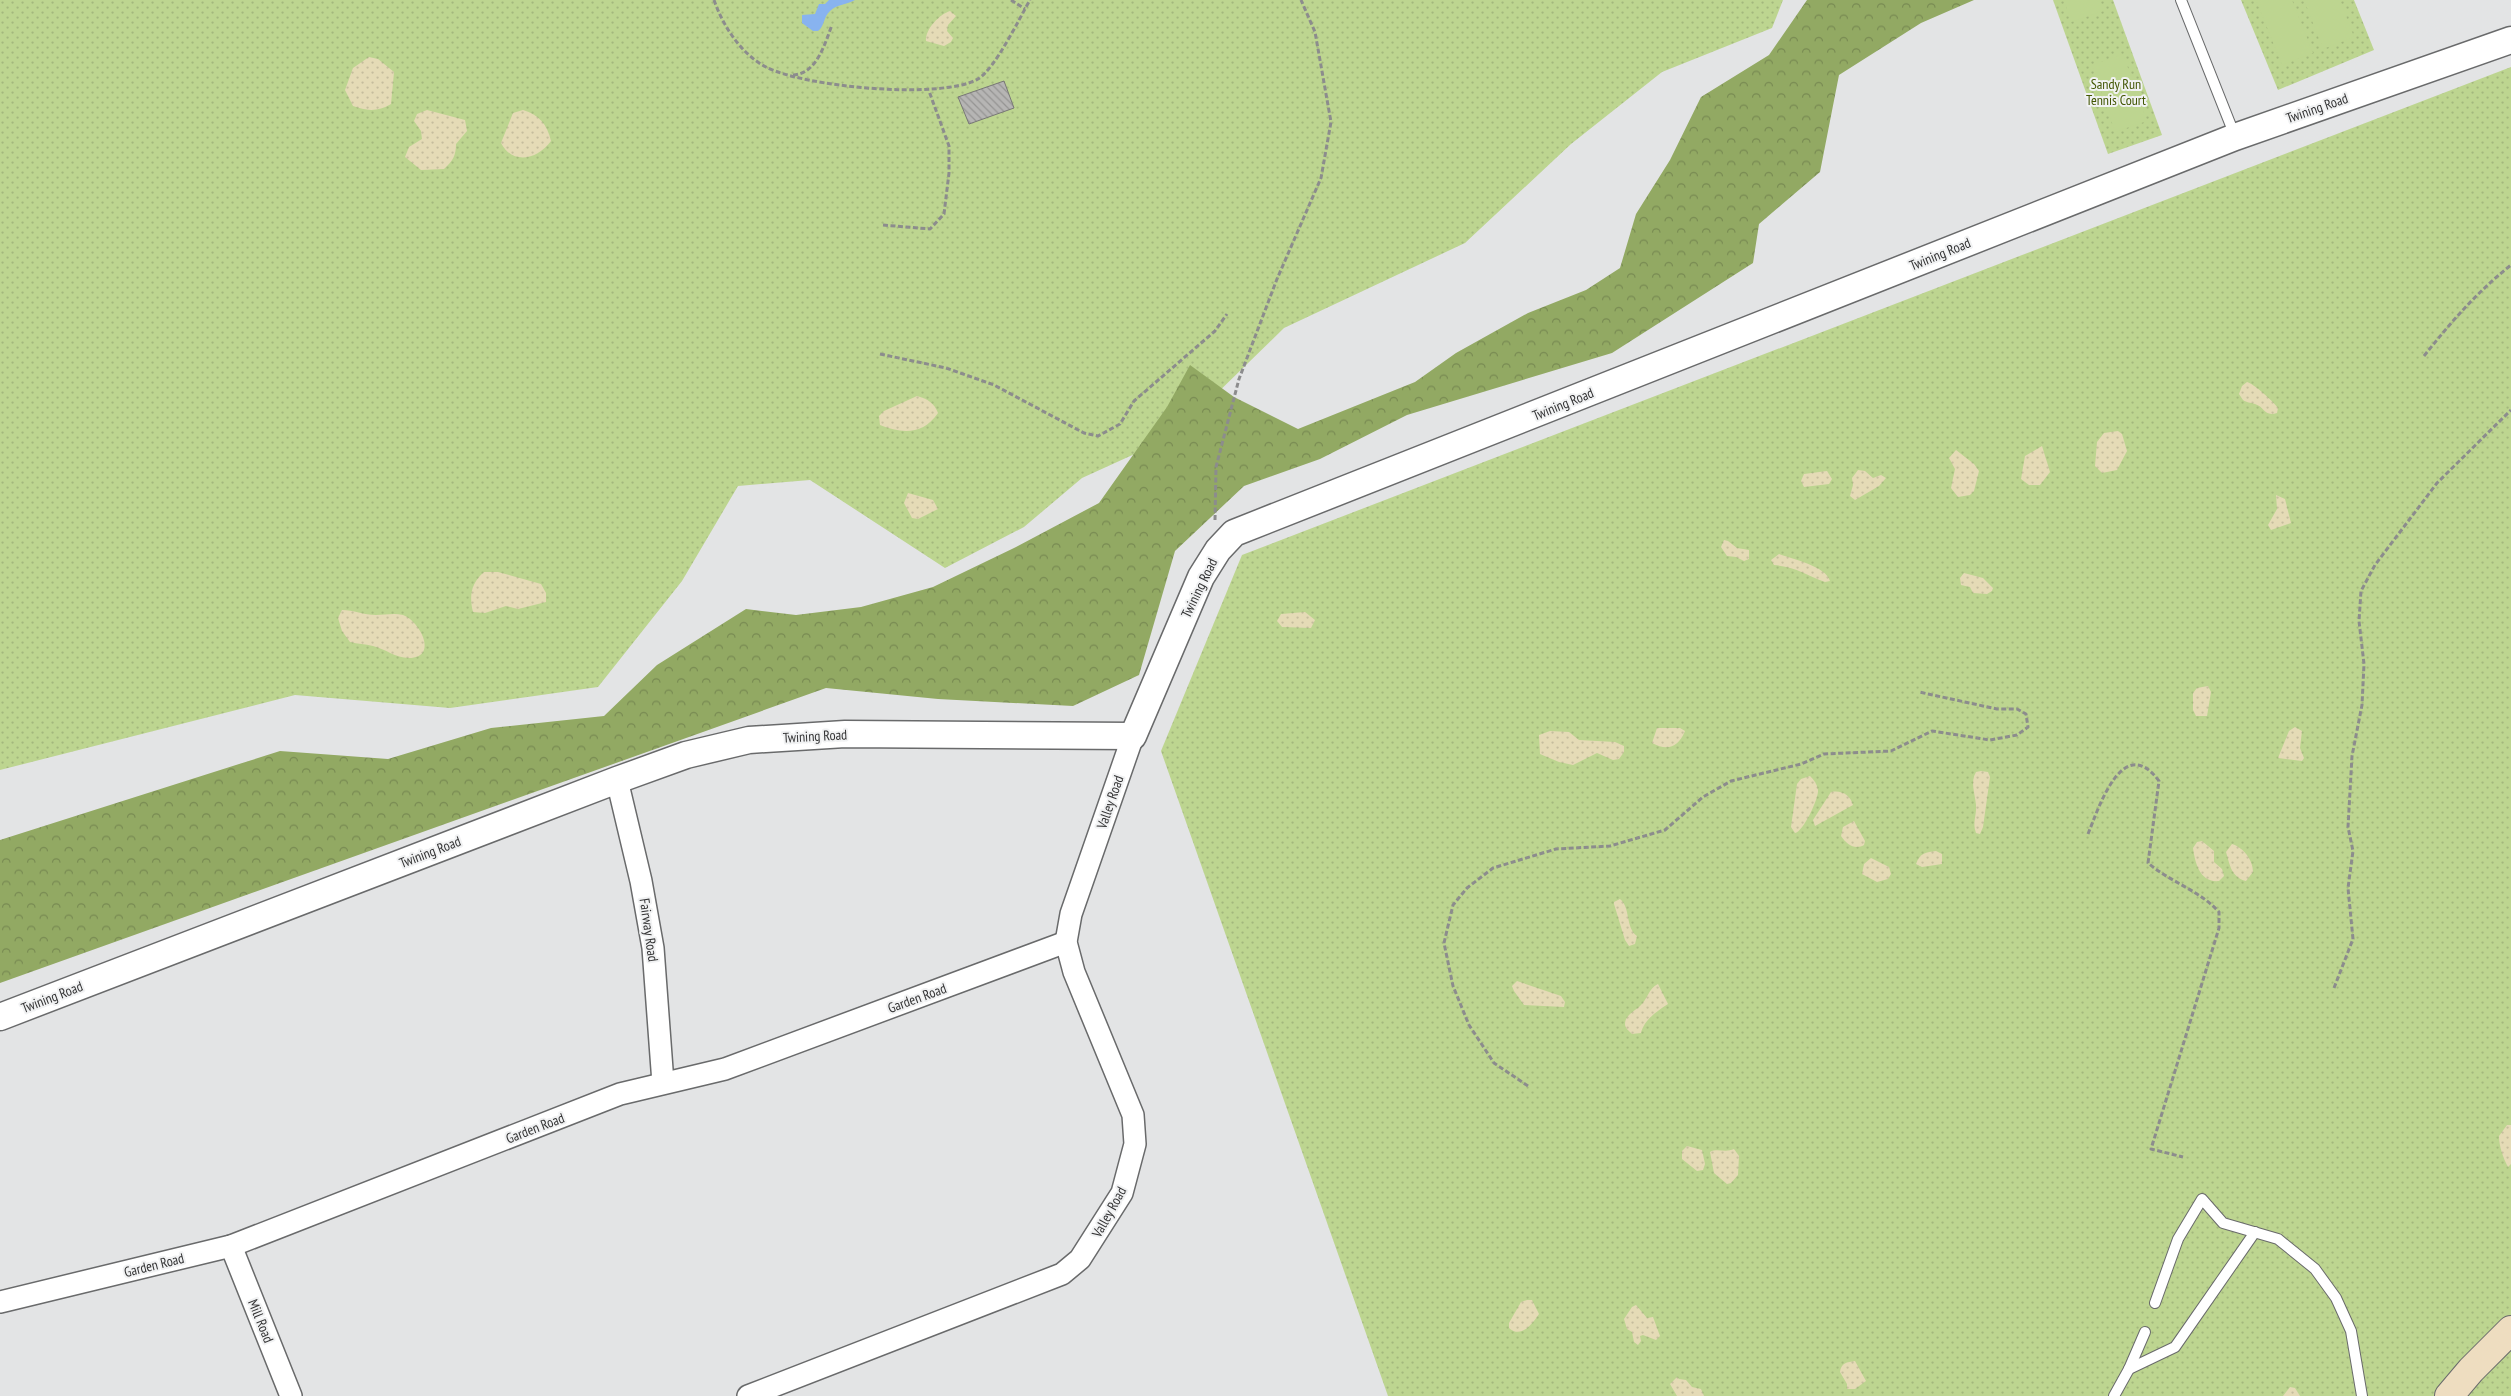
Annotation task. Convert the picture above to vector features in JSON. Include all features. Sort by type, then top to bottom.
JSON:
[{"type":"main road","points":[[2449,1396],[2471,1370],[2511,1330]]},
{"type":"street","name":"Twining Road","points":[[0,1017],[686,754],[749,740],[845,734],[1133,736],[1202,577],[1218,550],[1234,533],[2236,137],[2511,40]]},
{"type":"street","name":"Valley Road","points":[[748,1396],[1062,1274],[1080,1259],[1122,1193],[1135,1144],[1133,1116],[1074,972],[1066,942],[1071,914],[1133,736]]},
{"type":"street","name":"Fairway Road","points":[[617,780],[642,881],[654,948],[663,1083]]},
{"type":"street","name":"Garden Road","points":[[0,1302],[231,1246],[620,1094],[663,1083],[697,1078],[725,1069],[1066,942]]},
{"type":"street","name":"Mill Road","points":[[231,1246],[291,1396]]},
{"type":"lane","points":[[2181,0],[2236,137]]},
{"type":"lane","points":[[2155,1302],[2178,1239],[2202,1199],[2223,1224],[2278,1239],[2315,1269],[2336,1298],[2351,1331],[2362,1396]]},
{"type":"lane","points":[[2129,1369],[2175,1347],[2255,1232]]},
{"type":"lane","points":[[2114,1396],[2129,1369],[2145,1332]]},
{"type":"path","points":[[714,0],[725,25],[751,56],[766,67],[788,76],[896,90],[929,91],[954,87],[976,80],[984,75],[1030,0]]},
{"type":"path","points":[[1012,0],[1025,9]]},
{"type":"path","points":[[1218,550],[1214,510],[1216,467],[1239,379],[1277,279],[1321,178],[1331,122],[1315,32],[1301,0]]},
{"type":"path","points":[[788,76],[798,75],[810,66],[822,52],[832,25]]},
{"type":"path","points":[[883,225],[930,229],[944,214],[949,172],[949,146],[929,91]]},
{"type":"path","points":[[2424,356],[2457,314],[2486,285],[2511,265]]},
{"type":"path","points":[[880,354],[946,368],[994,385],[1084,433],[1098,436],[1120,424],[1134,401],[1215,331],[1228,314]]},
{"type":"path","points":[[2334,988],[2353,939],[2348,888],[2353,851],[2348,827],[2352,756],[2362,705],[2364,664],[2359,621],[2361,591],[2375,566],[2437,483],[2511,410]]},
{"type":"path","points":[[1528,1086],[1494,1063],[1469,1025],[1453,986],[1444,943],[1453,905],[1467,888],[1493,868],[1523,858],[1556,849],[1610,846],[1665,830],[1703,797],[1731,781],[1800,764],[1824,754],[1891,751],[1932,731],[1990,740],[2017,735],[2028,727],[2026,714],[2017,709],[1997,709],[1919,692]]},
{"type":"path","points":[[2088,834],[2110,783],[2122,768],[2137,764],[2150,770],[2159,781],[2148,863],[2161,874],[2209,900],[2219,912],[2219,928],[2151,1148],[2183,1157]]},
{"type":"green space","points":[[0,0],[1783,0],[1772,28],[1662,72],[1571,144],[1465,243],[1284,328],[1172,437],[1082,478],[1024,527],[945,568],[810,480],[738,486],[682,581],[598,687],[450,708],[295,695],[0,770]]},
{"type":"green space","points":[[1807,0],[1974,0],[1921,23],[1839,75],[1820,172],[1759,224],[1753,263],[1612,353],[1407,415],[1320,459],[1244,486],[1175,551],[1139,675],[1073,706],[938,699],[826,688],[0,983],[0,840],[280,751],[388,759],[491,728],[604,716],[657,665],[746,609],[796,615],[861,607],[933,587],[1014,548],[1099,503],[1167,407],[1190,365],[1234,397],[1298,429],[1415,382],[1456,353],[1528,313],[1586,290],[1620,268],[1636,214],[1670,160],[1701,97],[1769,55]]},
{"type":"green space","name":"Sandy Run Tennis Court","points":[[2053,0],[2113,0],[2162,135],[2108,154]]},
{"type":"green space","points":[[2064,0],[2100,0],[2103,11],[2071,22]]},
{"type":"green space","points":[[2241,0],[2354,0],[2374,50],[2278,90]]},
{"type":"green space","points":[[2256,0],[2292,0],[2313,53],[2282,65]]},
{"type":"green space","points":[[2304,0],[2340,0],[2354,37],[2323,49]]},
{"type":"green space","points":[[2123,54],[2147,121],[2115,132],[2092,65]]},
{"type":"green space","points":[[2511,67],[2511,1396],[1388,1396],[1161,751],[1242,555]]},
{"type":"sand","points":[[950,11],[956,16],[948,25],[947,31],[953,38],[951,42],[944,46],[926,41],[926,36],[934,23],[942,15]]},
{"type":"sand","points":[[369,57],[378,59],[394,72],[391,104],[386,107],[367,110],[353,106],[345,90],[353,68]]},
{"type":"sand","points":[[427,110],[465,120],[467,131],[456,144],[453,158],[444,169],[421,170],[405,157],[409,147],[422,139],[421,131],[414,121],[417,114]]},
{"type":"sand","points":[[523,110],[542,121],[551,141],[533,156],[519,157],[512,155],[501,143],[513,113]]},
{"type":"sand","points":[[2247,382],[2258,389],[2278,408],[2277,413],[2269,414],[2258,405],[2243,400],[2239,394],[2242,386]]},
{"type":"sand","points":[[917,396],[930,402],[938,413],[926,425],[912,431],[904,431],[880,425],[879,416],[884,411]]},
{"type":"sand","points":[[2118,431],[2122,434],[2127,451],[2117,470],[2102,473],[2095,466],[2097,442],[2104,433]]},
{"type":"sand","points":[[2042,446],[2050,472],[2040,485],[2029,485],[2021,479],[2025,456]]},
{"type":"sand","points":[[1956,450],[1974,464],[1979,471],[1974,491],[1970,495],[1958,497],[1951,488],[1955,469],[1949,458]]},
{"type":"sand","points":[[1858,470],[1865,471],[1873,478],[1881,475],[1886,478],[1879,486],[1855,500],[1850,496],[1853,485],[1852,478]]},
{"type":"sand","points":[[1827,471],[1832,479],[1829,484],[1804,487],[1801,481],[1804,474]]},
{"type":"sand","points":[[908,493],[933,500],[938,509],[918,519],[912,518],[904,503]]},
{"type":"sand","points":[[2276,495],[2285,499],[2291,523],[2271,530],[2268,525],[2277,509]]},
{"type":"sand","points":[[1724,540],[1737,548],[1749,550],[1749,559],[1744,561],[1736,557],[1727,556],[1721,547]]},
{"type":"sand","points":[[1779,554],[1816,567],[1830,581],[1825,582],[1795,569],[1774,565],[1771,560]]},
{"type":"sand","points":[[484,572],[498,572],[541,584],[546,593],[546,602],[518,609],[506,606],[485,613],[473,612],[472,590],[476,581]]},
{"type":"sand","points":[[1964,573],[1983,578],[1993,588],[1992,591],[1987,594],[1973,593],[1970,587],[1961,585],[1960,578]]},
{"type":"sand","points":[[342,610],[372,615],[403,615],[415,624],[420,631],[425,646],[423,652],[418,656],[404,658],[373,646],[350,642],[342,631],[338,618]]},
{"type":"sand","points":[[1305,612],[1315,620],[1311,628],[1282,627],[1277,621],[1281,614]]},
{"type":"sand","points":[[2208,686],[2211,692],[2207,716],[2196,716],[2193,710],[2193,693],[2197,688]]},
{"type":"sand","points":[[2295,727],[2302,731],[2300,748],[2304,758],[2302,761],[2278,758],[2289,731]]},
{"type":"sand","points":[[1657,728],[1680,728],[1685,731],[1675,744],[1662,747],[1652,743]]},
{"type":"sand","points":[[1550,731],[1569,732],[1579,740],[1615,742],[1624,746],[1624,752],[1619,759],[1613,760],[1597,753],[1573,765],[1559,762],[1540,754],[1539,735]]},
{"type":"sand","points":[[1976,772],[1988,772],[1990,777],[1983,827],[1980,834],[1976,833],[1975,829],[1976,805],[1973,784]]},
{"type":"sand","points":[[1810,776],[1817,786],[1818,794],[1806,821],[1795,833],[1791,827],[1797,784],[1801,779]]},
{"type":"sand","points":[[1831,792],[1845,794],[1850,798],[1853,805],[1815,826],[1813,820]]},
{"type":"sand","points":[[1854,821],[1865,841],[1864,845],[1857,847],[1851,846],[1841,836],[1843,827]]},
{"type":"sand","points":[[2202,841],[2214,851],[2214,862],[2222,869],[2224,876],[2219,881],[2207,879],[2197,866],[2193,848],[2197,842]]},
{"type":"sand","points":[[2232,844],[2244,851],[2250,859],[2253,872],[2246,881],[2237,877],[2230,866],[2226,852]]},
{"type":"sand","points":[[1936,851],[1942,854],[1942,864],[1922,867],[1916,864],[1919,857]]},
{"type":"sand","points":[[1871,858],[1889,867],[1891,874],[1888,879],[1877,882],[1862,874],[1864,864]]},
{"type":"sand","points":[[1620,899],[1626,907],[1631,928],[1637,936],[1635,944],[1629,946],[1625,940],[1614,904],[1614,902]]},
{"type":"sand","points":[[1517,981],[1561,996],[1565,1002],[1564,1007],[1524,1005],[1512,986]]},
{"type":"sand","points":[[1658,984],[1668,1004],[1648,1020],[1641,1033],[1632,1034],[1627,1029],[1625,1021]]},
{"type":"sand","points":[[2507,1125],[2511,1125],[2511,1164],[2508,1167],[2504,1160],[2499,1136]]},
{"type":"sand","points":[[1687,1146],[1702,1150],[1705,1164],[1703,1170],[1697,1171],[1682,1159],[1682,1151]]},
{"type":"sand","points":[[1734,1149],[1739,1156],[1738,1175],[1731,1183],[1727,1184],[1714,1173],[1710,1152]]},
{"type":"sand","points":[[1532,1300],[1539,1314],[1526,1329],[1518,1332],[1513,1331],[1509,1328],[1509,1323],[1521,1302]]},
{"type":"sand","points":[[1636,1305],[1647,1318],[1653,1317],[1660,1336],[1656,1340],[1643,1335],[1640,1336],[1641,1341],[1638,1345],[1634,1342],[1632,1332],[1627,1329],[1624,1319],[1632,1307]]},
{"type":"sand","points":[[1855,1361],[1866,1381],[1855,1389],[1847,1389],[1847,1384],[1840,1372],[1845,1364]]},
{"type":"sand","points":[[1677,1377],[1686,1380],[1692,1387],[1701,1389],[1704,1396],[1677,1396],[1670,1384]]},
{"type":"sand","points":[[2290,1387],[2295,1388],[2300,1396],[2283,1396]]},
{"type":"water","points":[[829,0],[855,0],[830,11],[818,31],[813,31],[802,23],[802,15],[815,14],[819,4],[825,4]]},
{"type":"building","points":[[1004,81],[1014,108],[969,124],[958,97]]}]
